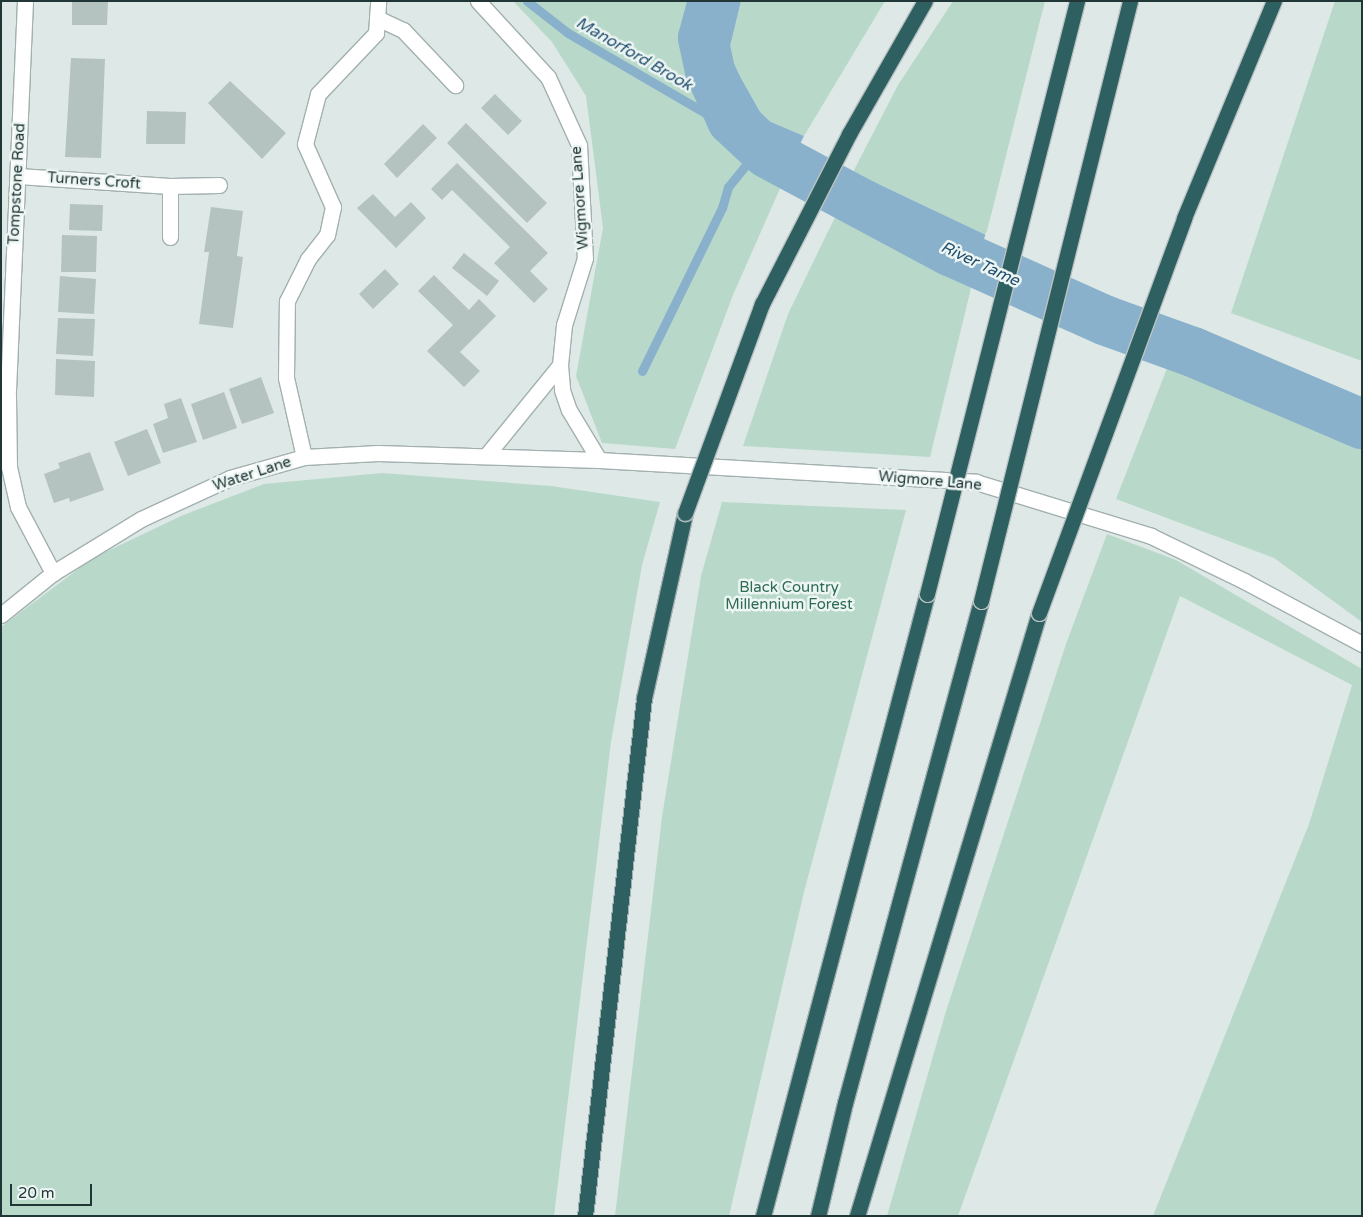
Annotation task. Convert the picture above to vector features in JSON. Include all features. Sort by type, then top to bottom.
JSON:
[{"type":"highway","points":[[585,1216],[644,698],[686,513],[762,304],[848,134],[925,1]]},
{"type":"highway","points":[[763,1216],[927,594],[1077,1]]},
{"type":"highway","points":[[818,1216],[848,1093],[981,601],[1130,1]]},
{"type":"highway","points":[[857,1216],[1039,614],[1184,218],[1274,1]]},
{"type":"street","name":"Tompstone Road","points":[[25,1],[18,176],[5,397],[9,467],[18,508],[53,573]]},
{"type":"street","points":[[304,458],[286,378],[287,301],[308,259],[328,236],[332,208],[305,144],[309,118],[318,94],[376,33],[378,1]]},
{"type":"street","name":"Wigmore Lane","points":[[478,1],[548,77],[579,145],[584,258],[564,325],[560,365],[562,390],[569,410],[599,460],[976,482],[1151,536],[1362,644]]},
{"type":"street","points":[[377,18],[403,30],[455,85]]},
{"type":"street","name":"Turners Croft","points":[[18,176],[170,186],[219,185]]},
{"type":"street","points":[[170,186],[170,237]]},
{"type":"street","points":[[486,456],[560,365]]},
{"type":"street","name":"Water Lane","points":[[1,615],[53,573],[141,519],[230,478],[304,458],[378,453],[599,460]]},
{"type":"green space","points":[[513,1],[700,1],[689,24],[750,160],[786,175],[733,295],[675,449],[602,443],[576,376],[603,228],[586,96],[552,42]]},
{"type":"green space","points":[[741,1],[885,1],[804,136],[764,119],[728,55]]},
{"type":"green space","points":[[953,1],[1045,1],[986,235],[853,172],[898,85]]},
{"type":"green space","points":[[1335,1],[1362,1],[1362,361],[1231,313]]},
{"type":"green space","points":[[838,211],[973,280],[930,457],[743,446],[788,314]]},
{"type":"green space","points":[[1173,353],[1362,433],[1362,622],[1274,558],[1116,499]]},
{"type":"green space","points":[[382,473],[551,486],[660,502],[642,565],[611,742],[554,1216],[1,1216],[1,627],[93,558],[181,516],[264,484]]},
{"type":"green space","name":"Black Country Millennium Forest","points":[[722,502],[906,510],[804,892],[729,1216],[615,1216],[662,817],[701,576]]},
{"type":"green space","points":[[1107,534],[1176,560],[1362,669],[1362,1216],[1153,1216],[1309,824],[1352,685],[1180,596],[958,1216],[887,1216],[946,1011],[1066,644]]},
{"type":"water","points":[[700,1],[741,1],[728,55],[764,119],[804,136],[786,175],[750,160],[709,115],[689,24]]},
{"type":"water","points":[[853,172],[986,235],[973,280],[838,211]]},
{"type":"water","points":[[1180,332],[1362,400],[1362,433],[1173,353]]},
{"type":"pier","points":[[805,134],[789,176],[785,177],[804,136]]},
{"type":"pier","points":[[986,232],[988,235],[973,282],[973,280]]},
{"type":"building","points":[[72,1],[108,1],[107,25],[72,25]]},
{"type":"building","points":[[71,58],[105,59],[101,158],[65,157]]},
{"type":"building","points":[[230,81],[286,133],[262,159],[208,103]]},
{"type":"building","points":[[495,94],[522,121],[508,135],[481,108]]},
{"type":"building","points":[[147,111],[186,112],[185,144],[146,144]]},
{"type":"building","points":[[466,123],[547,203],[527,223],[447,143]]},
{"type":"building","points":[[423,124],[437,138],[397,178],[384,164]]},
{"type":"building","points":[[457,163],[548,253],[530,271],[548,289],[534,303],[494,263],[510,247],[452,190],[442,200],[431,189]]},
{"type":"building","points":[[373,194],[395,217],[411,202],[426,218],[396,248],[357,208]]},
{"type":"building","points":[[70,204],[103,205],[102,231],[69,230]]},
{"type":"building","points":[[211,207],[243,211],[237,256],[243,257],[233,328],[199,324],[209,252],[204,252]]},
{"type":"building","points":[[62,235],[97,236],[96,272],[61,272]]},
{"type":"building","points":[[464,253],[499,281],[487,296],[452,268]]},
{"type":"building","points":[[385,269],[399,284],[373,309],[359,294]]},
{"type":"building","points":[[434,275],[469,310],[479,299],[496,316],[460,352],[480,371],[464,387],[427,351],[453,325],[418,291]]},
{"type":"building","points":[[60,276],[96,279],[94,314],[58,312]]},
{"type":"building","points":[[58,318],[95,319],[93,356],[56,354]]},
{"type":"building","points":[[56,359],[95,361],[94,397],[55,395]]},
{"type":"building","points":[[261,377],[274,413],[242,424],[229,389]]},
{"type":"building","points":[[224,392],[237,428],[203,440],[191,404]]},
{"type":"building","points":[[181,398],[197,442],[163,453],[153,424],[168,418],[164,404]]},
{"type":"building","points":[[147,429],[161,463],[128,476],[114,442]]},
{"type":"building","points":[[90,452],[104,490],[70,502],[69,498],[54,503],[44,474],[60,468],[58,463]]},
{"type":"waterway","name":"Manorford Brook","points":[[527,1],[568,33],[709,115],[721,118]]},
{"type":"waterway","name":"River Tame","points":[[713,1],[703,38],[710,71],[732,120],[767,153],[950,251],[1104,320],[1193,352],[1362,424]]},
{"type":"waterway","points":[[642,371],[722,208],[728,187],[750,160],[761,155]]}]
